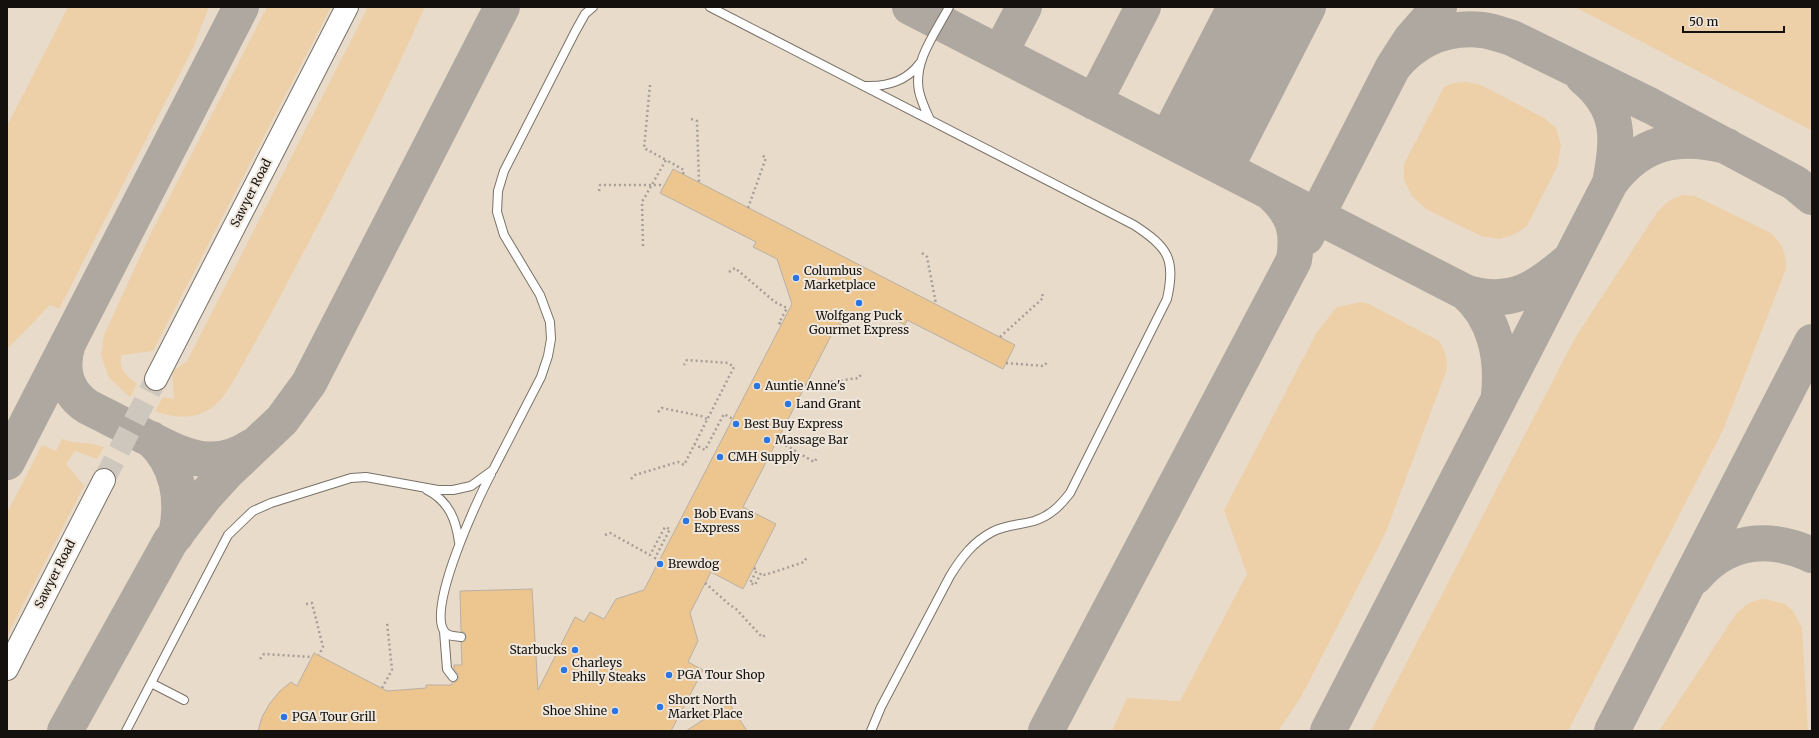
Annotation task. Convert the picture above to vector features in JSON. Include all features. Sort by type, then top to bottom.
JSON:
[{"type":"street","name":"Sawyer Road","points":[[156,379],[346,7]]},
{"type":"street","name":"Sawyer Road","points":[[7,668],[104,480]]},
{"type":"lane","points":[[453,677],[447,669],[442,618],[442,600],[474,506],[540,377],[548,356],[551,339],[550,322],[540,295],[504,235],[497,212],[498,191],[504,171],[575,32],[585,14],[593,7]]},
{"type":"lane","points":[[710,7],[1134,225],[1150,236],[1164,250],[1171,266],[1171,281],[1167,299],[1070,493],[1059,507],[1045,516],[1034,521],[1012,525],[992,532],[974,544],[961,557],[881,707],[871,731]]},
{"type":"lane","points":[[864,86],[885,85],[897,81],[915,69],[922,59],[949,7]]},
{"type":"lane","points":[[922,59],[919,70],[919,91],[930,120]]},
{"type":"lane","points":[[126,731],[228,535],[253,511],[271,503],[359,477],[438,490],[462,489],[476,483],[493,470]]},
{"type":"lane","points":[[419,487],[436,495],[450,510],[455,520],[460,546]]},
{"type":"lane","points":[[444,631],[448,635],[461,637]]},
{"type":"lane","points":[[151,683],[184,700]]},
{"type":"path","points":[[650,85],[644,148],[684,170],[683,174]]},
{"type":"path","points":[[691,119],[697,121],[699,182]]},
{"type":"path","points":[[748,208],[766,158],[762,154]]},
{"type":"path","points":[[643,246],[642,202],[666,160]]},
{"type":"path","points":[[599,191],[600,185],[664,186]]},
{"type":"path","points":[[922,253],[927,257],[936,304]]},
{"type":"path","points":[[729,272],[735,268],[775,302],[787,308],[779,323],[782,324]]},
{"type":"path","points":[[1000,337],[1043,298],[1042,292]]},
{"type":"path","points":[[631,479],[635,475],[678,462],[684,465],[706,419],[734,367],[728,364],[687,360],[684,364]]},
{"type":"path","points":[[1006,363],[1044,366],[1048,361]]},
{"type":"path","points":[[806,385],[859,378],[862,372]]},
{"type":"path","points":[[658,412],[662,408],[701,416],[706,419]]},
{"type":"path","points":[[694,444],[705,450],[724,414],[733,419]]},
{"type":"path","points":[[777,440],[814,462],[818,457]]},
{"type":"path","points":[[605,535],[610,533],[650,555],[665,527],[670,529],[655,558],[659,560]]},
{"type":"path","points":[[754,568],[757,570],[750,583],[754,585],[761,573],[765,575],[804,562],[807,557]]},
{"type":"path","points":[[705,583],[736,609],[762,637],[766,635]]},
{"type":"path","points":[[306,604],[312,603],[323,647],[319,655]]},
{"type":"path","points":[[382,688],[392,670],[387,622]]},
{"type":"path","points":[[260,659],[264,654],[312,657]]},
{"type":"shaded area","points":[[7,7],[1812,7],[1812,731],[7,731]]},
{"type":"shaded area","points":[[68,7],[209,7],[193,48],[59,309],[50,305],[7,349],[7,126]]},
{"type":"shaded area","points":[[267,7],[331,7],[153,351],[122,355],[122,368],[137,384],[130,397],[109,378],[101,355],[104,335],[149,237]]},
{"type":"shaded area","points":[[368,7],[425,7],[371,122],[273,310],[238,373],[219,402],[208,410],[194,416],[178,417],[155,411],[163,397],[174,399],[172,372],[187,361]]},
{"type":"shaded area","points":[[1575,7],[1812,7],[1812,130],[1807,128]]},
{"type":"shaded area","points":[[1466,82],[1481,85],[1544,118],[1556,128],[1561,145],[1558,165],[1527,226],[1513,235],[1499,239],[1481,236],[1426,209],[1412,196],[1404,180],[1404,164],[1444,87],[1453,83]]},
{"type":"shaded area","points":[[1683,195],[1695,196],[1771,233],[1783,250],[1786,269],[1723,430],[1568,731],[1371,731],[1575,338],[1658,211],[1670,200]]},
{"type":"shaded area","points":[[1361,302],[1369,304],[1439,341],[1447,361],[1447,369],[1385,534],[1301,697],[1278,731],[1112,731],[1127,698],[1180,701],[1247,574],[1224,510],[1317,332],[1337,307]]},
{"type":"shaded area","points":[[62,439],[104,447],[97,459],[75,451],[66,464],[84,486],[7,636],[7,513],[42,445],[56,451]]},
{"type":"shaded area","points":[[1765,599],[1785,604],[1793,611],[1802,628],[1808,731],[1659,731],[1736,614],[1742,608],[1756,600]]},
{"type":"building","points":[[673,169],[1015,345],[1003,369],[907,320],[905,325],[880,312],[836,326],[743,507],[776,524],[743,589],[711,572],[690,613],[698,641],[688,662],[703,670],[671,731],[258,731],[262,717],[270,703],[280,691],[291,682],[297,686],[314,653],[387,691],[426,688],[426,685],[452,685],[452,682],[456,682],[458,679],[458,674],[454,669],[454,665],[462,665],[461,642],[465,641],[466,637],[465,633],[461,631],[460,591],[532,589],[538,690],[575,617],[584,622],[590,612],[604,619],[616,599],[644,590],[792,304],[777,259],[753,247],[756,242],[660,193]]},
{"type":"building","points":[[729,703],[747,731],[686,731]]},
{"type":"taxiway","points":[[7,462],[241,7]]},
{"type":"taxiway","points":[[65,731],[170,542],[205,496],[226,473],[282,420],[309,383],[502,7]]},
{"type":"taxiway","points":[[910,7],[1465,292],[1484,313],[1495,339],[1500,367],[1499,395]]},
{"type":"taxiway","points":[[1000,53],[1024,7]]},
{"type":"taxiway","points":[[1094,102],[1143,7]]},
{"type":"taxiway","points":[[1167,139],[1235,7]]},
{"type":"taxiway","points":[[1196,154],[1272,7]]},
{"type":"taxiway","points":[[1225,169],[1308,7]]},
{"type":"taxiway","points":[[1306,237],[1393,67],[1411,39],[1439,7]]},
{"type":"taxiway","points":[[1393,67],[1411,49],[1432,36],[1456,30],[1468,29],[1497,33],[1512,38],[1651,106],[1795,183],[1812,197]]},
{"type":"taxiway","points":[[1583,77],[1605,100],[1611,113],[1614,125],[1615,152],[1610,183]]},
{"type":"taxiway","points":[[1328,731],[1610,183],[1634,158],[1662,144],[1677,141],[1692,141],[1709,142],[1727,146]]},
{"type":"taxiway","points":[[1046,731],[1294,260],[1296,239],[1295,230],[1284,207],[1270,192]]},
{"type":"taxiway","points":[[1465,292],[1480,296],[1494,297],[1520,293],[1543,281],[1566,263]]},
{"type":"taxiway","points":[[1612,731],[1812,342]]},
{"type":"taxiway","points":[[68,343],[65,361],[66,379],[74,394],[88,407],[169,449],[196,458],[209,460],[223,459],[237,455],[251,447]]},
{"type":"taxiway","points":[[151,439],[167,460],[177,483],[179,509],[176,535]]},
{"type":"taxiway","points":[[1695,577],[1707,564],[1721,555],[1734,548],[1749,544],[1764,543],[1780,545],[1812,555]]},
{"type":"tunnel","points":[[104,480],[156,379]]},
{"type":"place","name":"Columbus Marketplace","points":[[796,278]]},
{"type":"place","name":"Wolfgang Puck Gourmet Express","points":[[859,303]]},
{"type":"place","name":"Auntie Anne's","points":[[757,386]]},
{"type":"place","name":"Land Grant","points":[[788,404]]},
{"type":"place","name":"Best Buy Express","points":[[736,424]]},
{"type":"place","name":"Massage Bar","points":[[767,440]]},
{"type":"place","name":"CMH Supply","points":[[720,457]]},
{"type":"place","name":"Bob Evans Express","points":[[686,521]]},
{"type":"place","name":"Brewdog","points":[[660,564]]},
{"type":"place","name":"Starbucks","points":[[575,650]]},
{"type":"place","name":"Charleys Philly Steaks","points":[[564,670]]},
{"type":"place","name":"PGA Tour Shop","points":[[669,675]]},
{"type":"place","name":"Short North Market Place","points":[[660,707]]},
{"type":"place","name":"Shoe Shine","points":[[615,711]]},
{"type":"place","name":"PGA Tour Grill","points":[[284,717]]}]
